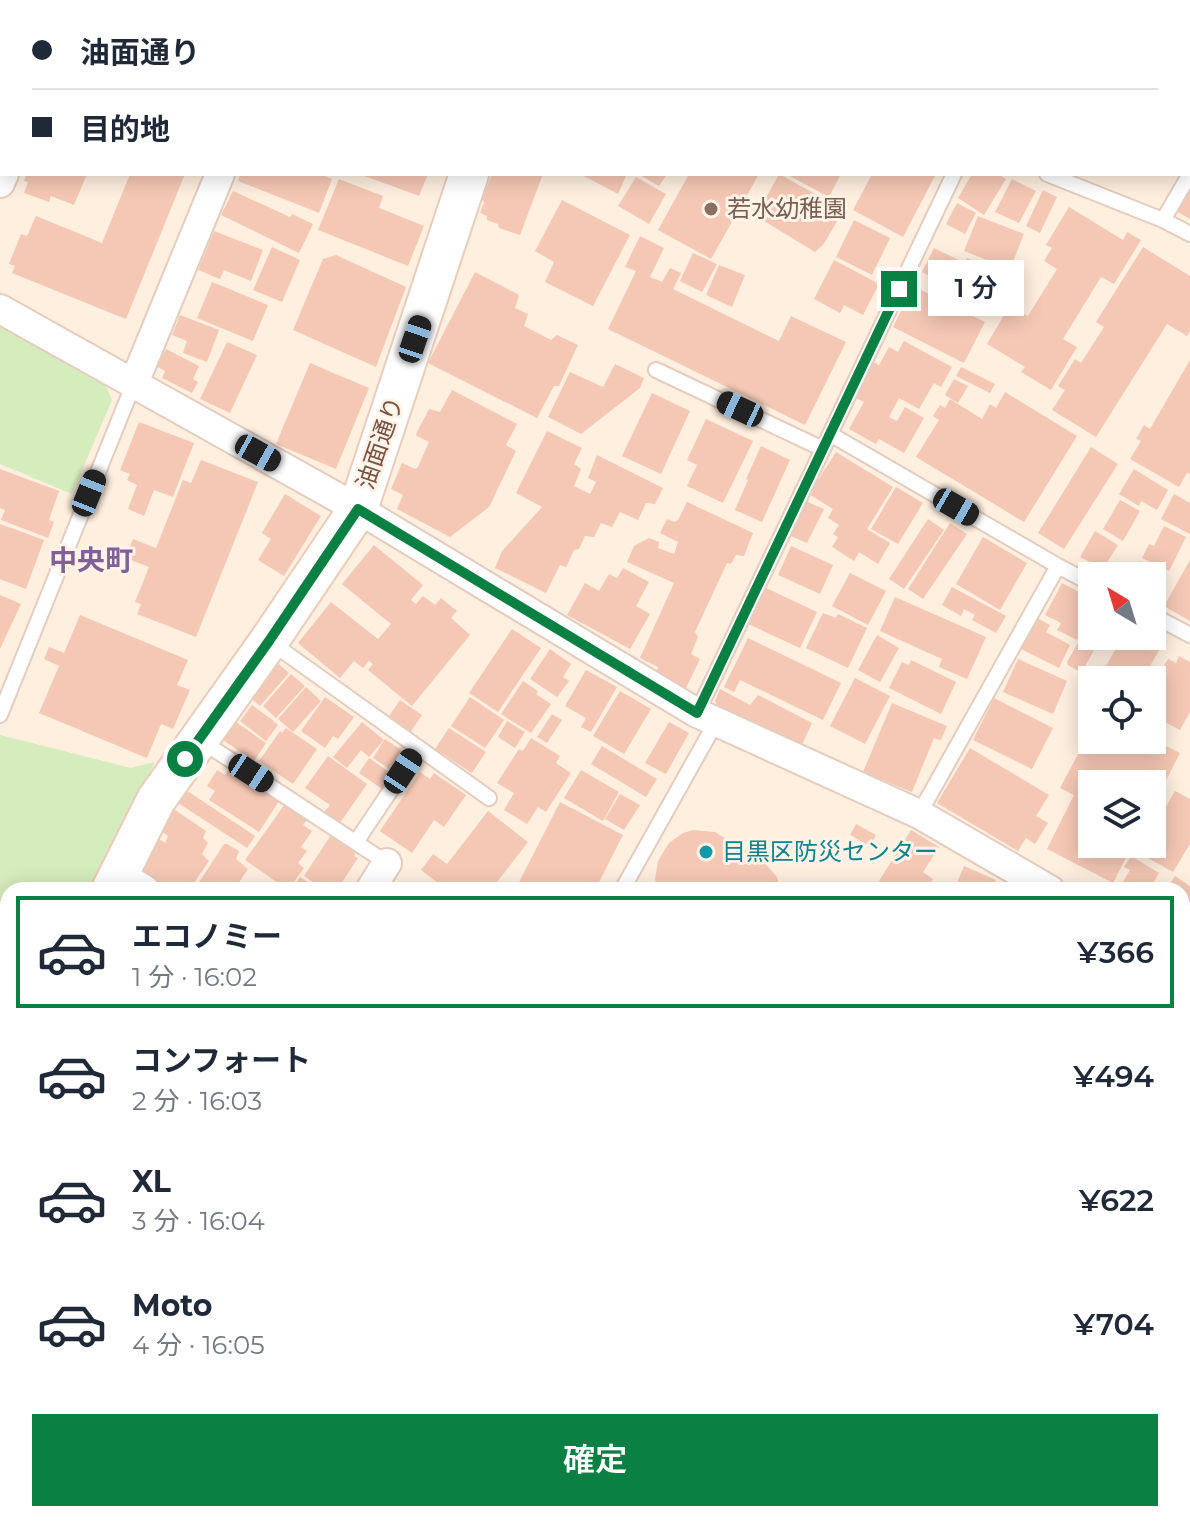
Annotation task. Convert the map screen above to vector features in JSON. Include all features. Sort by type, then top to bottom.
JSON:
[{"type":"street","points":[[134,383],[219,176]]},
{"type":"street","name":"油面通り","points":[[126,882],[156,800],[358,509],[468,176]]},
{"type":"street","points":[[0,309],[358,509],[706,717],[919,814],[1019,882]]},
{"type":"street","points":[[375,882],[387,863]]},
{"type":"lane","points":[[626,882],[706,717],[823,449],[953,176]]},
{"type":"lane","points":[[1052,176],[1163,220],[1190,234]]},
{"type":"lane","points":[[1163,220],[1189,176]]},
{"type":"lane","points":[[656,370],[823,449]]},
{"type":"lane","points":[[0,715],[134,383]]},
{"type":"lane","points":[[830,434],[1078,577]]},
{"type":"lane","points":[[919,814],[1058,566]]},
{"type":"lane","points":[[1166,622],[1190,635]]},
{"type":"lane","points":[[269,641],[489,798]]},
{"type":"lane","points":[[199,739],[387,863]]},
{"type":"lane","points":[[356,842],[419,748]]},
{"type":"green space","points":[[0,327],[104,381],[112,400],[72,494],[0,464]]},
{"type":"green space","points":[[0,735],[131,768],[155,762],[99,882],[0,882]]},
{"type":"building","points":[[26,176],[86,176],[74,205],[51,196],[49,202],[24,193],[28,182],[24,181]]},
{"type":"building","points":[[129,176],[184,176],[126,319],[12,273],[15,266],[9,264],[21,234],[27,236],[36,216],[102,243]]},
{"type":"building","points":[[239,176],[325,176],[332,179],[319,213],[238,181]]},
{"type":"building","points":[[364,176],[427,176],[419,196]]},
{"type":"building","points":[[491,176],[542,176],[520,235],[487,220],[487,216],[480,213],[484,203],[482,199]]},
{"type":"building","points":[[584,176],[626,176],[618,194]]},
{"type":"building","points":[[642,176],[666,176],[659,186]]},
{"type":"building","points":[[688,176],[758,176],[711,259],[658,230]]},
{"type":"building","points":[[778,176],[844,210],[823,245],[815,252],[756,216]]},
{"type":"building","points":[[790,176],[840,176],[829,197]]},
{"type":"building","points":[[871,176],[935,176],[903,237],[853,210]]},
{"type":"building","points":[[971,176],[1001,176],[1006,179],[984,215],[958,198]]},
{"type":"building","points":[[636,177],[666,194],[649,224],[618,206]]},
{"type":"building","points":[[339,179],[383,196],[379,208],[424,226],[408,266],[318,230]]},
{"type":"building","points":[[1012,179],[1036,191],[1019,223],[995,212]]},
{"type":"building","points":[[1190,186],[1190,219],[1176,211]]},
{"type":"building","points":[[1043,190],[1057,197],[1040,233],[1026,226]]},
{"type":"building","points":[[233,191],[313,224],[299,253],[221,215]]},
{"type":"building","points":[[562,200],[630,235],[593,306],[545,282],[554,262],[535,251]]},
{"type":"building","points":[[957,203],[976,213],[965,234],[946,224]]},
{"type":"building","points":[[1069,207],[1123,240],[1127,232],[1141,240],[1114,284],[1101,277],[1063,339],[1077,347],[1051,390],[1021,372],[1025,367],[987,344],[1010,305],[1028,316],[1057,269],[1044,261],[1052,248],[1046,245]]},
{"type":"building","points":[[978,216],[1024,234],[1010,269],[964,251]]},
{"type":"building","points":[[854,220],[890,238],[872,275],[836,257]]},
{"type":"building","points":[[214,231],[263,250],[251,281],[224,270],[220,279],[198,270]]},
{"type":"building","points":[[640,236],[664,248],[650,277],[662,282],[670,268],[681,273],[673,289],[779,341],[791,316],[846,342],[805,425],[608,329],[636,271],[625,267]]},
{"type":"building","points":[[272,247],[300,260],[282,302],[253,290]]},
{"type":"building","points":[[1143,247],[1190,276],[1190,331],[1187,336],[1167,324],[1096,437],[1052,410],[1065,390],[1058,386],[1075,359],[1081,363],[1104,327],[1096,322]]},
{"type":"building","points":[[934,248],[965,263],[967,258],[1005,277],[990,307],[922,272]]},
{"type":"building","points":[[693,253],[717,264],[702,292],[680,281]]},
{"type":"building","points":[[336,255],[406,287],[376,367],[293,330],[323,259]]},
{"type":"building","points":[[834,260],[879,284],[863,315],[844,305],[840,313],[814,299]]},
{"type":"building","points":[[719,265],[745,275],[732,307],[706,295]]},
{"type":"building","points":[[475,272],[519,295],[515,308],[528,314],[524,326],[551,340],[557,335],[578,345],[559,386],[554,386],[537,418],[428,363]]},
{"type":"building","points":[[212,282],[268,305],[253,341],[197,318]]},
{"type":"building","points":[[913,286],[985,322],[964,363],[893,327]]},
{"type":"building","points":[[180,315],[219,330],[207,362],[183,353],[187,341],[172,335]]},
{"type":"building","points":[[904,341],[952,367],[941,387],[934,383],[919,409],[899,398],[889,417],[897,421],[905,407],[924,418],[904,453],[879,439],[876,444],[849,429],[864,402],[854,397],[873,362],[879,365],[889,347],[898,352]]},
{"type":"building","points":[[227,342],[257,355],[230,413],[200,399]]},
{"type":"building","points":[[166,349],[199,366],[193,379],[198,382],[192,393],[162,378],[165,371],[156,366]]},
{"type":"building","points":[[1190,360],[1190,474],[1187,473],[1179,487],[1130,459],[1141,441],[1136,439],[1144,425],[1150,429]]},
{"type":"building","points":[[310,363],[369,388],[336,469],[276,444]]},
{"type":"building","points":[[615,364],[644,378],[640,388],[581,434],[548,417],[570,372],[603,387]]},
{"type":"building","points":[[961,367],[995,384],[990,393],[956,376]]},
{"type":"building","points":[[954,379],[968,386],[958,403],[945,395]]},
{"type":"building","points":[[452,390],[517,424],[506,445],[516,451],[489,507],[450,537],[397,509],[403,495],[391,489],[402,463],[415,469],[418,467],[429,442],[416,434],[429,409],[440,412]]},
{"type":"building","points":[[1005,392],[1077,436],[1024,522],[916,457],[939,420],[933,416],[940,405],[945,408],[950,399],[982,419],[990,404],[996,408]]},
{"type":"building","points":[[652,393],[690,411],[661,474],[622,456]]},
{"type":"building","points":[[706,419],[753,441],[723,503],[687,486],[697,465],[687,460]]},
{"type":"building","points":[[139,422],[194,443],[173,497],[154,490],[144,516],[128,509],[137,485],[127,480],[130,474],[120,470]]},
{"type":"building","points":[[547,431],[582,448],[574,464],[581,469],[574,486],[590,494],[596,482],[588,478],[597,455],[663,488],[655,504],[646,503],[638,520],[620,512],[612,527],[601,523],[594,537],[585,536],[566,567],[560,565],[546,593],[495,568],[502,551],[542,507],[516,493]]},
{"type":"building","points":[[761,446],[790,460],[762,522],[735,510]]},
{"type":"building","points":[[1091,447],[1118,464],[1064,549],[1038,533]]},
{"type":"building","points":[[836,452],[893,487],[867,529],[890,543],[878,564],[859,552],[854,561],[832,547],[838,537],[833,534],[839,525],[828,518],[833,509],[809,494]]},
{"type":"building","points":[[201,460],[258,482],[196,637],[137,614],[141,604],[135,602],[149,567],[125,558],[133,539],[156,548],[183,480],[191,483]]},
{"type":"building","points":[[0,469],[59,491],[49,520],[54,522],[48,538],[1,520],[5,510],[0,508]]},
{"type":"building","points":[[1134,469],[1168,490],[1157,510],[1141,501],[1139,506],[1119,494]]},
{"type":"building","points":[[896,487],[923,503],[898,544],[871,529]]},
{"type":"building","points":[[285,494],[321,516],[284,576],[258,560],[271,539],[262,533]]},
{"type":"building","points":[[1174,494],[1190,503],[1190,534],[1161,519]]},
{"type":"building","points":[[803,500],[824,509],[807,543],[786,534]]},
{"type":"building","points":[[1120,500],[1140,511],[1123,541],[1103,529]]},
{"type":"building","points":[[687,502],[753,533],[744,556],[736,555],[731,564],[727,563],[695,632],[698,637],[691,654],[700,659],[685,690],[655,676],[658,667],[640,658],[674,583],[627,562],[634,546],[649,538],[659,542],[658,548],[674,554],[678,542],[660,533],[667,519],[678,520]]},
{"type":"building","points":[[928,519],[944,530],[904,589],[889,579]]},
{"type":"building","points":[[950,523],[967,534],[923,599],[908,589]]},
{"type":"building","points":[[0,524],[44,540],[26,589],[0,579]]},
{"type":"building","points":[[1164,526],[1186,537],[1169,571],[1166,562],[1150,562],[1142,558],[1149,544],[1154,546]]},
{"type":"building","points":[[1095,531],[1118,545],[1107,562],[1090,562],[1080,557]]},
{"type":"building","points":[[983,537],[1027,563],[1000,610],[956,584]]},
{"type":"building","points":[[374,545],[423,585],[411,600],[416,604],[423,596],[435,605],[441,598],[457,611],[451,618],[470,635],[412,706],[368,670],[373,664],[369,661],[363,668],[354,661],[340,678],[298,643],[331,602],[378,639],[391,624],[342,584]]},
{"type":"building","points":[[791,546],[833,565],[820,594],[778,575]]},
{"type":"building","points":[[1190,560],[1190,621],[1166,607]]},
{"type":"building","points":[[623,568],[649,582],[636,606],[650,614],[630,649],[567,615],[585,583],[599,591],[609,574],[617,578]]},
{"type":"building","points":[[850,573],[886,591],[868,625],[832,606]]},
{"type":"building","points":[[1062,583],[1078,592],[1077,640],[1057,630],[1061,623],[1045,615]]},
{"type":"building","points":[[764,587],[817,612],[800,648],[746,623]]},
{"type":"building","points":[[952,587],[1006,616],[996,633],[972,620],[975,615],[964,609],[961,616],[942,605]]},
{"type":"building","points":[[0,595],[21,604],[0,649]]},
{"type":"building","points":[[895,597],[986,637],[967,679],[939,667],[942,659],[880,631]]},
{"type":"building","points":[[823,613],[836,618],[838,614],[867,628],[848,668],[806,648]]},
{"type":"building","points":[[80,615],[188,660],[177,685],[190,690],[173,729],[161,724],[147,758],[39,713],[59,666],[44,659],[49,647],[64,653]]},
{"type":"building","points":[[1037,618],[1050,625],[1046,632],[1070,645],[1059,668],[1021,649]]},
{"type":"building","points":[[512,629],[541,648],[498,712],[469,693]]},
{"type":"building","points":[[877,635],[899,648],[880,682],[858,670]]},
{"type":"building","points":[[748,638],[841,683],[823,720],[740,680],[734,692],[724,687]]},
{"type":"building","points":[[1078,643],[1078,650],[1094,650],[1085,666],[1078,666],[1078,671],[1067,662]]},
{"type":"building","points":[[550,649],[571,664],[563,677],[569,681],[557,697],[530,679]]},
{"type":"building","points":[[1115,650],[1159,650],[1150,666],[1106,666]]},
{"type":"building","points":[[1179,656],[1190,662],[1190,712],[1180,730],[1166,722],[1164,666],[1168,659],[1176,663]]},
{"type":"building","points":[[1018,659],[1067,681],[1053,714],[1003,692]]},
{"type":"building","points":[[274,660],[289,673],[260,706],[245,693]]},
{"type":"building","points":[[911,660],[956,682],[941,714],[889,688],[902,662],[909,665]]},
{"type":"building","points":[[586,670],[617,687],[591,732],[581,727],[586,718],[565,706]]},
{"type":"building","points":[[291,674],[305,686],[276,718],[263,706]]},
{"type":"building","points":[[855,678],[890,696],[865,744],[830,726]]},
{"type":"building","points":[[523,681],[551,704],[531,733],[501,714]]},
{"type":"building","points":[[306,687],[321,701],[293,732],[278,719]]},
{"type":"building","points":[[720,689],[750,705],[758,695],[812,723],[800,749],[742,723],[742,716],[737,718],[719,709],[715,701]]},
{"type":"building","points":[[620,691],[651,709],[624,754],[593,736]]},
{"type":"building","points":[[325,697],[354,717],[338,739],[333,736],[325,748],[301,731]]},
{"type":"building","points":[[470,697],[504,720],[485,748],[451,726]]},
{"type":"building","points":[[994,698],[1053,728],[1032,769],[973,740]]},
{"type":"building","points":[[400,700],[422,715],[409,734],[387,719]]},
{"type":"building","points":[[892,703],[947,726],[941,740],[934,738],[912,792],[863,772]]},
{"type":"building","points":[[252,705],[278,725],[266,741],[240,721]]},
{"type":"building","points":[[552,714],[562,720],[547,743],[537,737]]},
{"type":"building","points":[[230,718],[266,743],[254,761],[217,736]]},
{"type":"building","points":[[507,721],[525,732],[515,748],[498,737]]},
{"type":"building","points":[[362,722],[384,740],[369,757],[361,750],[347,768],[333,757]]},
{"type":"building","points":[[669,722],[689,733],[666,774],[645,763]]},
{"type":"building","points":[[286,728],[317,749],[293,784],[259,761],[280,731],[282,733]]},
{"type":"building","points":[[449,728],[486,752],[472,773],[435,749]]},
{"type":"building","points":[[531,738],[560,756],[556,763],[571,773],[546,812],[538,807],[527,824],[504,810],[514,793],[497,783],[519,749],[523,751]]},
{"type":"building","points":[[385,739],[410,756],[398,775],[373,758]]},
{"type":"building","points":[[602,746],[657,779],[646,797],[591,764]]},
{"type":"building","points":[[1166,746],[1180,753],[1166,780],[1166,770],[1078,770],[1078,858],[1126,858],[1114,882],[1047,849],[1074,795],[1060,788],[1078,754],[1166,754]]},
{"type":"building","points":[[970,748],[1049,795],[1036,816],[1048,823],[1035,844],[1026,838],[1018,851],[937,803]]},
{"type":"building","points":[[328,756],[367,784],[340,823],[324,812],[330,805],[305,788]]},
{"type":"building","points":[[369,758],[395,776],[385,791],[359,773]]},
{"type":"building","points":[[217,770],[225,775],[229,770],[279,801],[259,832],[209,800],[215,791],[207,786]]},
{"type":"building","points":[[581,770],[619,792],[603,821],[564,798]]},
{"type":"building","points":[[420,772],[430,779],[434,773],[466,795],[444,827],[434,820],[412,853],[380,831]]},
{"type":"building","points":[[183,788],[255,836],[247,848],[175,801]]},
{"type":"building","points":[[1175,791],[1190,799],[1190,844],[1173,872],[1148,858],[1166,858],[1166,807]]},
{"type":"building","points":[[620,794],[640,805],[624,830],[605,819]]},
{"type":"building","points":[[560,802],[623,835],[599,882],[519,882]]},
{"type":"building","points":[[285,804],[307,820],[303,825],[312,831],[301,847],[307,851],[298,863],[304,868],[294,882],[277,882],[245,860]]},
{"type":"building","points":[[169,806],[206,831],[203,838],[208,843],[202,854],[209,861],[195,882],[159,882],[138,868],[156,840],[165,843],[168,836],[158,829]]},
{"type":"building","points":[[488,811],[528,842],[497,882],[437,882],[421,870],[433,854],[447,864]]},
{"type":"building","points":[[856,824],[876,835],[870,846],[850,835]]},
{"type":"building","name":"目黒区防災センター","points":[[693,830],[715,832],[763,861],[779,882],[656,882],[658,861],[669,843]]},
{"type":"building","points":[[911,830],[939,847],[923,872],[933,879],[931,882],[879,881]]},
{"type":"building","points":[[331,835],[356,852],[354,856],[358,858],[342,882],[313,882],[304,876]]},
{"type":"building","points":[[224,844],[239,851],[236,859],[248,869],[239,882],[199,882]]},
{"type":"building","points":[[1130,858],[1134,858],[1159,873],[1154,882],[1123,882],[1130,870],[1124,867]]},
{"type":"building","points":[[964,866],[995,882],[957,882]]},
{"type":"place","name":"若水幼稚園","points":[[711,209]]},
{"type":"place","name":"目黒区防災センター","points":[[706,852]]},
{"type":"district","name":"中央町","points":[[91,560]]},
{"type":"route","points":[[185,759],[358,509],[697,713],[899,289]]}]
